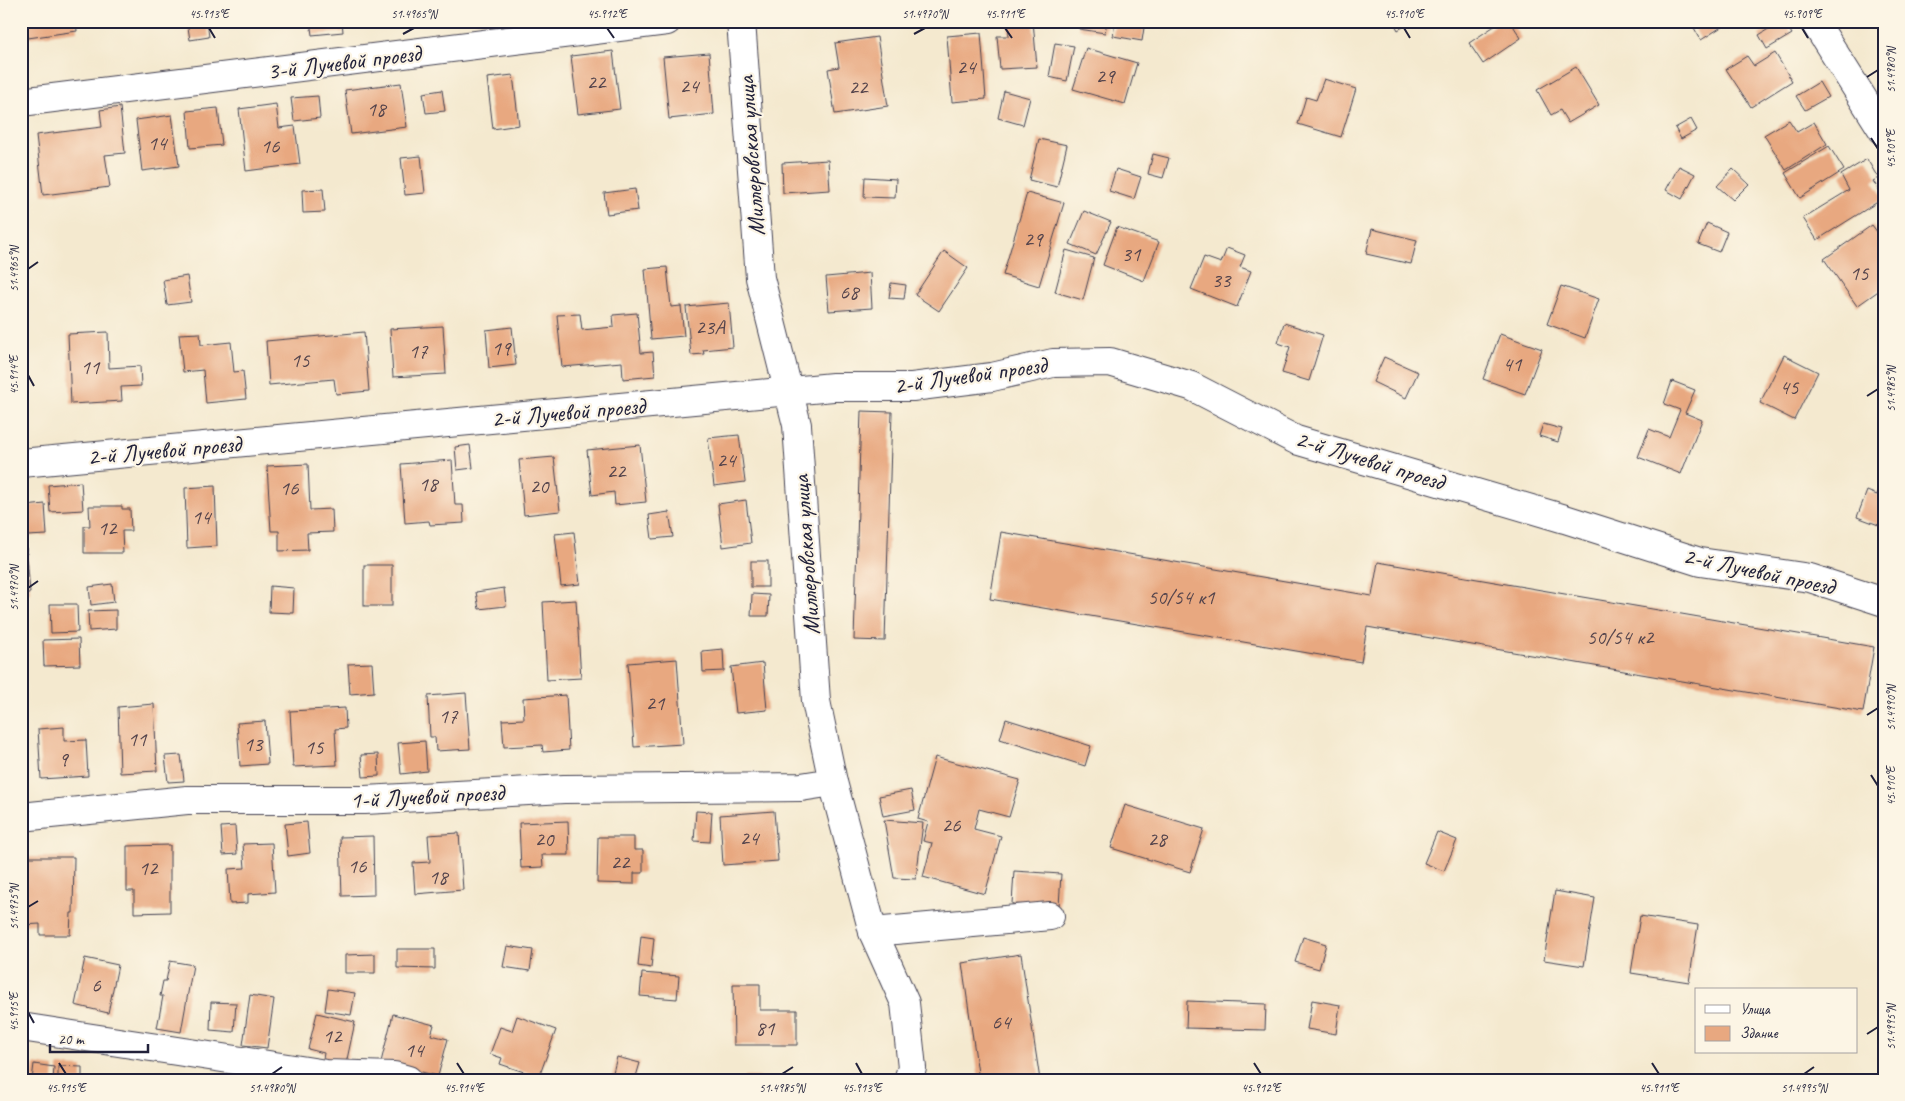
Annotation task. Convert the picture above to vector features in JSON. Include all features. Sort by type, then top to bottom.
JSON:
[{"type":"street","name":"3-й Лучевой проезд","points":[[21,102],[667,21]]},
{"type":"street","name":"Миллеровская улица","points":[[741,21],[760,278],[797,425],[816,701],[833,782],[873,932],[905,1003],[912,1068],[908,1080]]},
{"type":"street","points":[[1814,21],[1884,132]]},
{"type":"street","name":"2-й Лучевой проезд","points":[[21,463],[833,387],[912,387],[992,377],[1053,363],[1110,362],[1191,386],[1296,440],[1565,519],[1700,562],[1810,578],[1884,602]]},
{"type":"street","name":"1-й Лучевой проезд","points":[[21,817],[187,800],[365,800],[564,789],[801,788],[833,782]]},
{"type":"street","points":[[873,932],[1050,916]]},
{"type":"street","points":[[21,1027],[326,1077],[394,1076],[408,1080]]},
{"type":"building","points":[[26,21],[76,21],[77,31],[28,38]]},
{"type":"building","points":[[131,21],[159,21],[159,23],[131,25]]},
{"type":"building","points":[[187,21],[207,21],[209,37],[190,40]]},
{"type":"building","points":[[310,21],[342,21],[343,32],[312,35]]},
{"type":"building","points":[[1008,21],[1033,21],[1037,67],[1000,69],[997,36],[1009,36]]},
{"type":"building","points":[[1080,21],[1107,21],[1105,33],[1079,29]]},
{"type":"building","points":[[1115,21],[1145,21],[1142,41],[1113,36]]},
{"type":"building","points":[[1393,21],[1413,21],[1398,30]]},
{"type":"building","points":[[1502,21],[1510,21],[1521,38],[1483,64],[1469,43]]},
{"type":"building","points":[[1690,21],[1731,21],[1701,40]]},
{"type":"building","points":[[1784,21],[1792,34],[1767,49],[1759,35]]},
{"type":"building","points":[[981,33],[986,99],[952,102],[947,36]]},
{"type":"building","points":[[877,37],[888,106],[835,114],[828,69],[839,67],[835,43]]},
{"type":"building","points":[[1055,43],[1074,46],[1067,81],[1049,77]]},
{"type":"building","points":[[1086,48],[1137,63],[1125,104],[1073,89]]},
{"type":"building","points":[[613,51],[620,109],[578,114],[571,56]]},
{"type":"building","points":[[709,53],[714,114],[669,119],[663,57]]},
{"type":"building","points":[[1775,53],[1792,81],[1751,107],[1726,69],[1747,56],[1754,66]]},
{"type":"building","points":[[1576,67],[1599,105],[1568,123],[1560,110],[1551,115],[1537,90]]},
{"type":"building","points":[[513,75],[519,125],[493,129],[487,78]]},
{"type":"building","points":[[1324,79],[1356,89],[1341,137],[1298,124],[1306,97],[1316,100]]},
{"type":"building","points":[[1819,82],[1828,97],[1805,110],[1796,96]]},
{"type":"building","points":[[401,83],[407,127],[351,134],[345,90]]},
{"type":"building","points":[[442,90],[445,111],[426,113],[423,93]]},
{"type":"building","points":[[1004,91],[1030,98],[1023,125],[998,118]]},
{"type":"building","points":[[318,96],[320,118],[294,121],[291,98]]},
{"type":"building","points":[[276,104],[279,128],[295,126],[300,164],[246,171],[239,109]]},
{"type":"building","points":[[120,107],[125,153],[105,155],[110,187],[43,195],[36,135],[102,127],[100,110]]},
{"type":"building","points":[[218,108],[222,145],[190,148],[187,111]]},
{"type":"building","points":[[172,115],[179,166],[142,171],[136,120]]},
{"type":"building","points":[[1691,119],[1697,130],[1681,139],[1675,128]]},
{"type":"building","points":[[1789,120],[1797,132],[1814,122],[1827,144],[1786,170],[1764,135]]},
{"type":"building","points":[[1039,139],[1067,145],[1057,187],[1029,180]]},
{"type":"building","points":[[1829,146],[1844,170],[1800,198],[1785,173]]},
{"type":"building","points":[[1153,154],[1169,158],[1163,178],[1148,174]]},
{"type":"building","points":[[421,156],[425,193],[405,195],[401,158]]},
{"type":"building","points":[[1867,159],[1878,178],[1873,181],[1884,198],[1817,240],[1803,218],[1849,190],[1841,175]]},
{"type":"building","points":[[828,160],[830,190],[783,193],[782,163]]},
{"type":"building","points":[[1679,166],[1695,174],[1682,199],[1666,190]]},
{"type":"building","points":[[1116,169],[1141,177],[1134,199],[1109,191]]},
{"type":"building","points":[[1733,169],[1749,184],[1733,200],[1717,186]]},
{"type":"building","points":[[865,177],[896,179],[895,198],[864,197]]},
{"type":"building","points":[[323,189],[325,212],[303,213],[302,190]]},
{"type":"building","points":[[635,189],[638,210],[607,214],[604,193]]},
{"type":"building","points":[[1027,193],[1064,203],[1039,286],[1003,275]]},
{"type":"building","points":[[1084,211],[1111,222],[1096,255],[1070,244]]},
{"type":"building","points":[[1707,223],[1727,232],[1719,252],[1698,244]]},
{"type":"building","points":[[1872,225],[1884,241],[1884,287],[1857,306],[1824,259]]},
{"type":"building","points":[[1117,227],[1159,242],[1144,281],[1103,265]]},
{"type":"building","points":[[1372,229],[1417,240],[1411,264],[1366,254]]},
{"type":"building","points":[[1227,248],[1245,255],[1240,267],[1251,271],[1237,307],[1191,289],[1204,257],[1221,263]]},
{"type":"building","points":[[1066,250],[1094,258],[1083,300],[1055,292]]},
{"type":"building","points":[[944,251],[968,268],[939,311],[915,295]]},
{"type":"building","points":[[667,267],[671,307],[681,306],[684,336],[651,339],[645,269]]},
{"type":"building","points":[[870,273],[872,308],[829,311],[826,277]]},
{"type":"building","points":[[187,276],[191,302],[167,305],[163,280]]},
{"type":"building","points":[[891,283],[906,285],[904,299],[889,298]]},
{"type":"building","points":[[1561,286],[1599,299],[1585,338],[1547,324]]},
{"type":"building","points":[[729,303],[733,347],[703,350],[704,354],[691,355],[686,307]]},
{"type":"building","points":[[637,313],[641,353],[653,352],[655,376],[623,379],[622,362],[562,367],[557,315],[580,314],[582,330],[614,327],[613,315]]},
{"type":"building","points":[[1284,323],[1323,335],[1309,381],[1282,373],[1290,347],[1278,343]]},
{"type":"building","points":[[443,326],[446,374],[393,377],[390,329]]},
{"type":"building","points":[[512,327],[516,365],[489,368],[486,330]]},
{"type":"building","points":[[108,332],[109,368],[140,366],[141,386],[121,387],[122,401],[71,404],[68,334]]},
{"type":"building","points":[[364,332],[369,391],[336,394],[334,379],[269,385],[266,341]]},
{"type":"building","points":[[200,333],[201,345],[231,342],[234,372],[243,371],[246,399],[206,403],[203,370],[183,372],[179,334]]},
{"type":"building","points":[[1500,334],[1542,349],[1525,394],[1483,379]]},
{"type":"building","points":[[1784,355],[1818,372],[1794,420],[1760,403]]},
{"type":"building","points":[[1384,357],[1418,372],[1406,398],[1373,382]]},
{"type":"building","points":[[1672,381],[1695,390],[1685,413],[1702,420],[1681,474],[1638,457],[1649,429],[1669,437],[1680,410],[1664,404]]},
{"type":"building","points":[[861,411],[892,412],[885,641],[854,640]]},
{"type":"building","points":[[1543,424],[1562,429],[1558,442],[1539,436]]},
{"type":"building","points":[[739,435],[745,482],[714,486],[708,438]]},
{"type":"building","points":[[470,445],[473,468],[457,470],[455,447]]},
{"type":"building","points":[[640,445],[646,502],[615,505],[614,492],[592,495],[587,450]]},
{"type":"building","points":[[554,457],[560,511],[524,515],[519,460]]},
{"type":"building","points":[[452,460],[455,505],[463,505],[464,523],[430,525],[429,521],[405,523],[401,464]]},
{"type":"building","points":[[308,464],[310,510],[332,509],[333,532],[307,533],[308,550],[279,551],[279,531],[271,531],[267,466]]},
{"type":"building","points":[[1884,478],[1884,527],[1857,517],[1867,491],[1877,495]]},
{"type":"building","points":[[81,482],[83,510],[50,512],[48,485]]},
{"type":"building","points":[[215,486],[217,546],[187,548],[185,488]]},
{"type":"building","points":[[746,500],[751,543],[723,547],[718,504]]},
{"type":"building","points":[[23,503],[30,593],[21,594],[21,504]]},
{"type":"building","points":[[45,504],[47,535],[27,536],[25,506]]},
{"type":"building","points":[[89,506],[122,506],[122,509],[130,509],[131,531],[122,531],[123,553],[84,553],[84,526],[90,526]]},
{"type":"building","points":[[669,512],[673,537],[652,539],[649,515]]},
{"type":"building","points":[[574,532],[580,584],[561,586],[555,534]]},
{"type":"building","points":[[1001,532],[1372,596],[1378,562],[1874,647],[1863,712],[1367,627],[1361,662],[990,599]]},
{"type":"building","points":[[751,561],[768,561],[768,587],[751,587]]},
{"type":"building","points":[[364,565],[392,565],[392,606],[364,606]]},
{"type":"building","points":[[112,584],[114,602],[91,605],[89,587]]},
{"type":"building","points":[[270,586],[294,588],[293,613],[269,612]]},
{"type":"building","points":[[504,588],[506,606],[479,609],[476,592]]},
{"type":"building","points":[[752,594],[769,595],[768,616],[751,616]]},
{"type":"building","points":[[576,600],[581,678],[547,680],[543,602]]},
{"type":"building","points":[[50,604],[77,604],[78,632],[51,633]]},
{"type":"building","points":[[116,610],[116,629],[89,631],[88,611]]},
{"type":"building","points":[[79,639],[80,665],[44,666],[43,640]]},
{"type":"building","points":[[723,649],[724,671],[703,672],[702,651]]},
{"type":"building","points":[[677,659],[683,744],[634,747],[628,663]]},
{"type":"building","points":[[372,663],[374,692],[350,694],[348,664]]},
{"type":"building","points":[[763,663],[767,710],[736,713],[731,667]]},
{"type":"building","points":[[466,693],[470,749],[436,751],[435,737],[430,737],[428,696]]},
{"type":"building","points":[[566,695],[569,750],[543,752],[542,745],[504,747],[502,720],[524,719],[523,698]]},
{"type":"building","points":[[154,704],[157,771],[120,773],[118,707]]},
{"type":"building","points":[[345,708],[346,728],[335,729],[337,765],[293,767],[290,711]]},
{"type":"building","points":[[1006,719],[1091,746],[1085,766],[1000,739]]},
{"type":"building","points":[[265,721],[268,764],[240,766],[237,723]]},
{"type":"building","points":[[64,727],[64,741],[86,740],[88,776],[41,779],[38,729]]},
{"type":"building","points":[[425,741],[427,771],[401,774],[398,743]]},
{"type":"building","points":[[378,754],[379,776],[363,777],[361,755]]},
{"type":"building","points":[[181,755],[184,781],[168,782],[165,756]]},
{"type":"building","points":[[935,757],[1020,780],[1009,817],[979,809],[974,829],[1001,836],[985,894],[923,877],[932,843],[923,841],[928,822],[918,819]]},
{"type":"building","points":[[21,767],[27,792],[21,793]]},
{"type":"building","points":[[911,790],[915,810],[883,816],[879,796]]},
{"type":"building","points":[[1125,805],[1204,829],[1190,872],[1111,848]]},
{"type":"building","points":[[696,811],[712,812],[710,842],[694,841]]},
{"type":"building","points":[[774,811],[778,861],[723,865],[720,815]]},
{"type":"building","points":[[884,820],[923,823],[916,879],[894,878]]},
{"type":"building","points":[[568,821],[569,855],[542,855],[543,867],[521,868],[519,823]]},
{"type":"building","points":[[307,822],[310,853],[288,856],[285,824]]},
{"type":"building","points":[[235,826],[237,854],[223,855],[221,827]]},
{"type":"building","points":[[1437,832],[1457,840],[1444,871],[1424,863]]},
{"type":"building","points":[[459,833],[463,890],[415,894],[413,863],[430,862],[428,835]]},
{"type":"building","points":[[373,836],[374,895],[342,896],[340,837]]},
{"type":"building","points":[[598,837],[634,837],[634,850],[643,850],[643,873],[634,873],[634,884],[597,883]]},
{"type":"building","points":[[272,843],[275,892],[248,894],[248,903],[230,904],[228,869],[245,868],[243,844]]},
{"type":"building","points":[[170,845],[170,912],[134,913],[134,891],[127,891],[127,846]]},
{"type":"building","points":[[24,857],[74,857],[73,913],[71,913],[70,935],[40,935],[40,924],[23,925]]},
{"type":"building","points":[[1014,871],[1061,874],[1059,906],[1012,904]]},
{"type":"building","points":[[1555,891],[1595,898],[1584,966],[1544,960]]},
{"type":"building","points":[[1640,916],[1698,925],[1689,982],[1631,973]]},
{"type":"building","points":[[641,936],[654,938],[651,968],[638,966]]},
{"type":"building","points":[[1303,937],[1326,944],[1319,969],[1295,962]]},
{"type":"building","points":[[507,946],[533,950],[530,971],[503,967]]},
{"type":"building","points":[[397,949],[435,949],[435,969],[397,968]]},
{"type":"building","points":[[375,954],[375,973],[345,973],[345,955]]},
{"type":"building","points":[[1021,954],[1040,1080],[979,1080],[962,963]]},
{"type":"building","points":[[85,958],[118,965],[108,1013],[75,1005]]},
{"type":"building","points":[[170,961],[193,965],[181,1032],[157,1028],[163,996],[160,996],[163,981],[166,981]]},
{"type":"building","points":[[642,973],[679,976],[677,999],[640,996]]},
{"type":"building","points":[[733,984],[760,984],[760,1010],[797,1010],[797,1045],[734,1045]]},
{"type":"building","points":[[328,989],[355,993],[351,1015],[325,1011]]},
{"type":"building","points":[[250,995],[274,999],[267,1048],[243,1045]]},
{"type":"building","points":[[1312,1000],[1340,1005],[1336,1034],[1307,1029]]},
{"type":"building","points":[[1187,1001],[1266,1004],[1265,1030],[1186,1028]]},
{"type":"building","points":[[211,1002],[236,1003],[234,1032],[210,1030]]},
{"type":"building","points":[[317,1013],[355,1022],[346,1064],[323,1059],[324,1053],[308,1049]]},
{"type":"building","points":[[393,1014],[434,1025],[431,1035],[448,1039],[438,1076],[381,1062]]},
{"type":"building","points":[[517,1016],[556,1030],[539,1077],[500,1064],[502,1058],[490,1054],[500,1027],[512,1031]]},
{"type":"building","points":[[617,1057],[640,1063],[635,1080],[611,1080]]},
{"type":"building","points":[[34,1064],[54,1067],[53,1080],[32,1080]]},
{"type":"building","points":[[58,1066],[82,1067],[82,1080],[58,1080]]},
{"type":"building","points":[[744,1077],[806,1078],[806,1080],[744,1080]]}]
